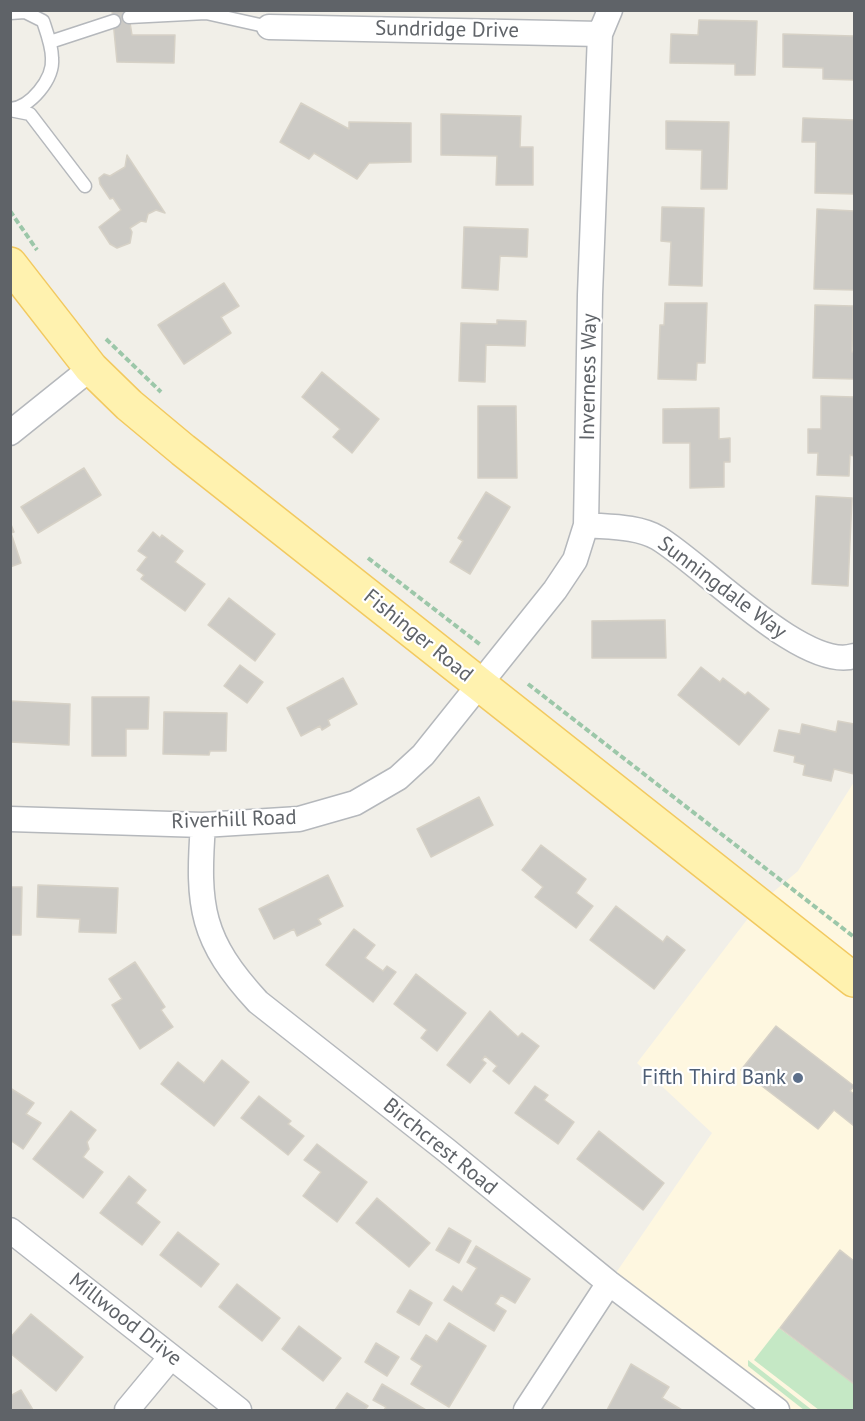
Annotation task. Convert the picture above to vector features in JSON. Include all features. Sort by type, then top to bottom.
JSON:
[{"type":"main road","name":"Fishinger Road","points":[[10,264],[91,368],[183,450],[855,980]]},
{"type":"street","points":[[600,34],[610,10]]},
{"type":"street","name":"Sundridge Drive","points":[[269,27],[600,34]]},
{"type":"street","name":"Inverness Way","points":[[479,684],[503,657],[575,560],[586,525],[590,295],[600,34]]},
{"type":"street","points":[[10,433],[91,368]]},
{"type":"street","name":"Sunningdale Way","points":[[586,525],[624,528],[656,537],[794,641],[829,657],[855,656]]},
{"type":"street","name":"Riverhill Road","points":[[10,819],[203,825],[300,819],[355,803],[398,778],[423,755],[479,684]]},
{"type":"street","name":"Birchcrest Road","points":[[203,825],[200,877],[204,913],[215,946],[233,975],[258,1002],[446,1150],[609,1283],[777,1410]]},
{"type":"street","name":"Millwood Drive","points":[[10,1230],[239,1410]]},
{"type":"street","points":[[526,1410],[609,1283]]},
{"type":"street","points":[[127,1410],[171,1357]]},
{"type":"lane","points":[[10,14],[25,12],[43,21],[53,61],[46,80],[35,96],[11,110]]},
{"type":"lane","points":[[129,17],[206,13],[269,27]]},
{"type":"lane","points":[[50,42],[114,21]]},
{"type":"lane","points":[[11,110],[30,114],[85,186]]},
{"type":"path","points":[[10,211],[42,258]]},
{"type":"path","points":[[103,336],[167,398]]},
{"type":"path","points":[[361,552],[481,647],[486,641]]},
{"type":"path","points":[[526,683],[855,937]]},
{"type":"shaded area","points":[[854,782],[854,1410],[777,1410],[609,1283],[712,1133],[637,1063],[759,904],[798,871]]},
{"type":"green space","points":[[779,1328],[854,1384],[854,1410],[819,1410],[754,1360]]},
{"type":"green space","points":[[748,1360],[812,1410],[804,1410],[748,1366]]},
{"type":"building","points":[[112,10],[128,10],[132,35],[175,35],[174,63],[117,62]]},
{"type":"building","points":[[699,20],[757,21],[755,75],[735,75],[735,64],[670,63],[671,34],[698,35]]},
{"type":"building","points":[[783,34],[854,36],[854,80],[823,79],[823,68],[783,67]]},
{"type":"building","points":[[301,103],[349,129],[349,122],[411,123],[411,162],[369,163],[357,179],[314,153],[309,159],[280,142]]},
{"type":"building","points":[[441,114],[521,116],[520,147],[533,147],[533,185],[496,185],[497,156],[441,155]]},
{"type":"building","points":[[803,118],[854,120],[854,194],[815,193],[816,142],[802,142]]},
{"type":"building","points":[[666,121],[729,122],[727,189],[701,189],[702,150],[666,149]]},
{"type":"building","points":[[127,155],[165,213],[156,210],[148,214],[146,222],[141,221],[130,228],[132,232],[130,243],[117,248],[110,244],[99,227],[121,210],[113,198],[110,199],[100,184],[99,178],[104,174],[110,176],[125,167]]},
{"type":"building","points":[[662,207],[704,208],[702,286],[669,285],[671,242],[661,241]]},
{"type":"building","points":[[817,209],[854,211],[854,290],[814,289]]},
{"type":"building","points":[[464,227],[528,229],[527,257],[500,256],[498,290],[462,288]]},
{"type":"building","points":[[224,283],[239,306],[221,317],[231,333],[184,364],[158,325]]},
{"type":"building","points":[[665,303],[707,303],[705,363],[697,363],[696,380],[658,379],[660,325],[664,325]]},
{"type":"building","points":[[815,305],[853,306],[854,379],[813,378]]},
{"type":"building","points":[[497,320],[526,321],[525,346],[486,345],[485,382],[459,381],[461,323],[497,324]]},
{"type":"building","points":[[322,372],[379,419],[352,453],[333,437],[340,429],[302,397]]},
{"type":"building","points":[[821,396],[854,397],[854,456],[850,455],[849,476],[817,475],[818,453],[808,453],[808,429],[821,429]]},
{"type":"building","points":[[478,406],[516,406],[517,478],[478,478]]},
{"type":"building","points":[[719,408],[719,439],[730,438],[730,462],[724,462],[724,487],[690,488],[690,443],[663,443],[663,409]]},
{"type":"building","points":[[84,468],[101,495],[38,533],[21,507]]},
{"type":"building","points":[[486,492],[510,507],[470,574],[450,562],[463,541],[458,538]]},
{"type":"building","points":[[816,496],[852,498],[848,586],[812,584]]},
{"type":"building","points":[[10,522],[14,532],[11,533],[21,563],[10,567]]},
{"type":"building","points":[[153,532],[160,538],[162,535],[183,551],[175,562],[205,584],[185,611],[141,579],[144,575],[137,570],[147,557],[138,551]]},
{"type":"building","points":[[229,598],[275,634],[255,661],[208,625]]},
{"type":"building","points":[[665,620],[666,658],[592,658],[592,621]]},
{"type":"building","points":[[240,665],[263,682],[247,703],[224,686]]},
{"type":"building","points":[[701,667],[720,682],[723,678],[745,695],[748,692],[769,709],[739,745],[678,695]]},
{"type":"building","points":[[343,678],[357,704],[328,720],[330,725],[322,730],[320,726],[301,736],[287,708]]},
{"type":"building","points":[[92,697],[149,697],[148,729],[126,729],[126,756],[92,756]]},
{"type":"building","points":[[10,701],[70,704],[69,745],[10,742]]},
{"type":"building","points":[[164,712],[227,713],[226,751],[210,751],[209,755],[163,754]]},
{"type":"building","points":[[838,721],[854,724],[854,774],[834,769],[831,781],[803,775],[805,765],[794,762],[795,756],[774,751],[779,730],[800,734],[802,724],[836,732]]},
{"type":"building","points":[[479,797],[493,825],[431,857],[417,829]]},
{"type":"building","points":[[541,845],[586,879],[576,893],[593,906],[576,928],[535,897],[543,887],[522,870]]},
{"type":"building","points":[[328,875],[343,906],[318,919],[321,924],[297,936],[294,929],[274,939],[259,909]]},
{"type":"building","points":[[38,885],[118,888],[116,933],[79,932],[80,919],[37,917]]},
{"type":"building","points":[[10,887],[22,887],[21,935],[10,935]]},
{"type":"building","points":[[616,906],[663,942],[667,936],[685,950],[654,989],[590,940]]},
{"type":"building","points":[[354,929],[375,945],[365,958],[383,971],[387,966],[396,972],[373,1002],[326,965]]},
{"type":"building","points":[[135,962],[165,1007],[161,1010],[173,1027],[140,1049],[112,1005],[122,999],[109,979]]},
{"type":"building","points":[[416,974],[466,1013],[437,1051],[421,1038],[427,1030],[394,1004]]},
{"type":"building","points":[[490,1011],[518,1037],[522,1033],[539,1046],[509,1084],[493,1071],[497,1066],[485,1056],[482,1060],[486,1063],[470,1083],[447,1065]]},
{"type":"building","name":"Fifth Third Bank","points":[[776,1026],[854,1086],[850,1091],[854,1094],[854,1126],[834,1110],[818,1129],[741,1070]]},
{"type":"building","points":[[222,1060],[249,1082],[214,1126],[161,1084],[178,1062],[204,1083]]},
{"type":"building","points":[[535,1086],[548,1095],[544,1100],[574,1122],[558,1144],[515,1113]]},
{"type":"building","points":[[10,1088],[34,1103],[26,1114],[41,1123],[23,1149],[10,1140]]},
{"type":"building","points":[[259,1096],[291,1121],[288,1124],[304,1136],[288,1155],[241,1118]]},
{"type":"building","points":[[71,1111],[96,1130],[87,1142],[89,1149],[83,1157],[103,1172],[83,1198],[33,1159]]},
{"type":"building","points":[[599,1131],[664,1183],[643,1210],[577,1159]]},
{"type":"building","points":[[317,1144],[367,1182],[337,1222],[303,1196],[321,1172],[304,1160]]},
{"type":"building","points":[[129,1176],[146,1190],[136,1203],[160,1222],[142,1245],[100,1213]]},
{"type":"building","points":[[377,1198],[430,1243],[409,1267],[356,1223]]},
{"type":"building","points":[[449,1228],[471,1241],[459,1263],[436,1250]]},
{"type":"building","points":[[178,1232],[219,1264],[201,1287],[160,1255]]},
{"type":"building","points":[[476,1246],[530,1279],[515,1303],[501,1295],[495,1304],[506,1311],[494,1331],[444,1300],[453,1286],[462,1292],[477,1268],[467,1262]]},
{"type":"building","points":[[840,1250],[854,1261],[854,1384],[780,1328]]},
{"type":"building","points":[[237,1284],[280,1318],[262,1341],[219,1307]]},
{"type":"building","points":[[410,1290],[432,1303],[419,1325],[397,1312]]},
{"type":"building","points":[[31,1314],[83,1357],[56,1391],[10,1353],[10,1338]]},
{"type":"building","points":[[449,1323],[486,1346],[449,1407],[411,1384],[422,1366],[411,1359],[426,1335],[437,1342]]},
{"type":"building","points":[[299,1326],[341,1358],[323,1381],[282,1349]]},
{"type":"building","points":[[376,1343],[399,1357],[387,1376],[365,1362]]},
{"type":"building","points":[[631,1364],[669,1387],[662,1398],[682,1410],[607,1410]]},
{"type":"building","points":[[382,1384],[426,1410],[384,1410],[386,1407],[373,1400]]},
{"type":"building","points":[[21,1390],[33,1410],[10,1410],[10,1393],[12,1395]]},
{"type":"building","points":[[347,1393],[368,1406],[365,1410],[335,1410]]},
{"type":"place","name":"Fifth Third Bank","points":[[798,1078]]}]
